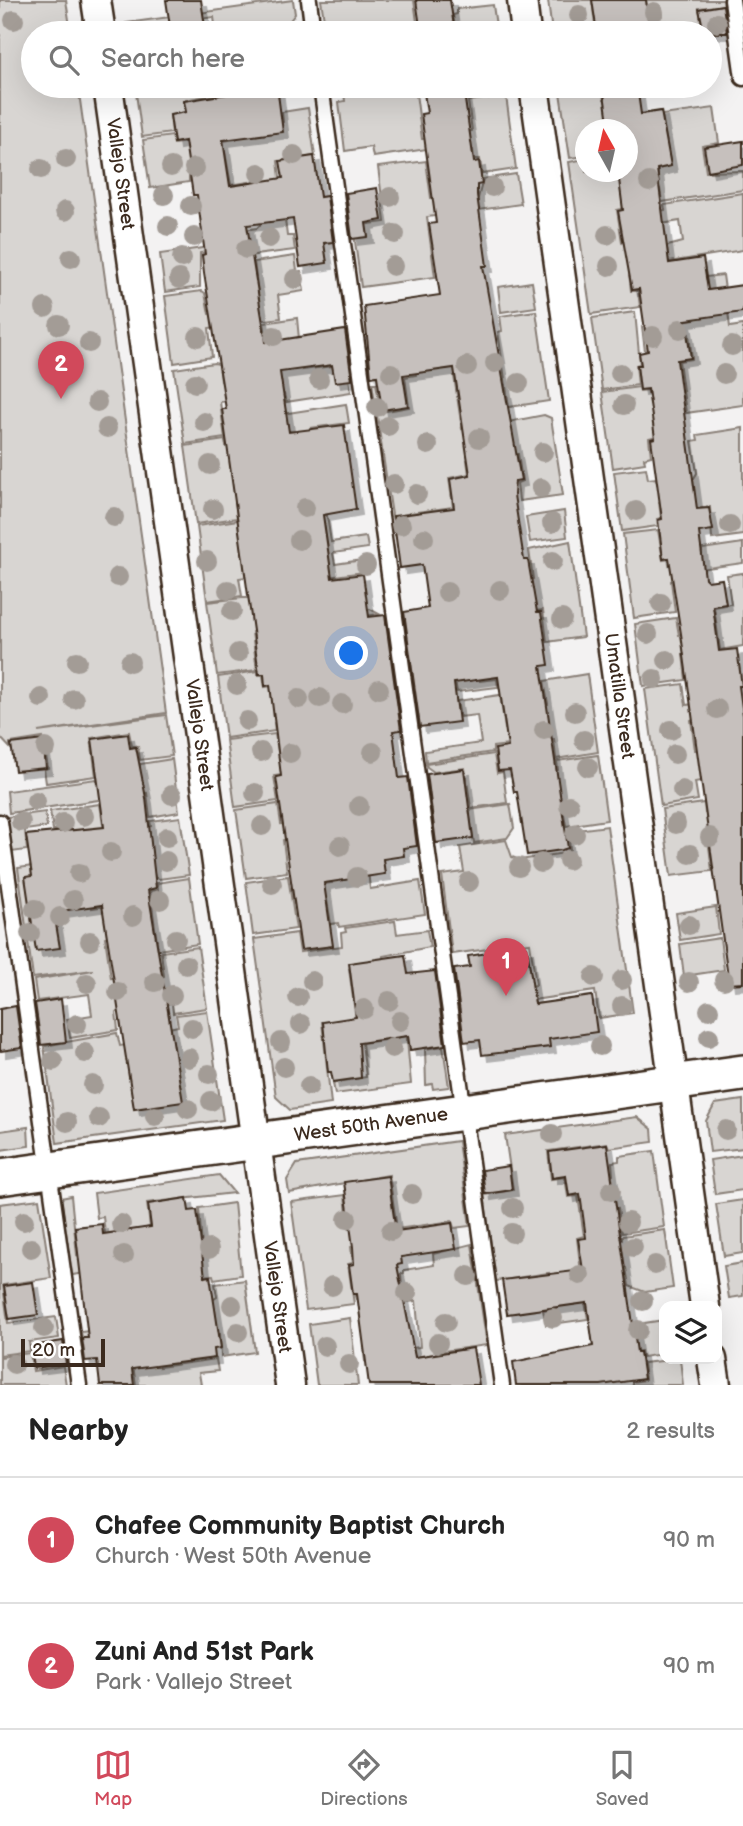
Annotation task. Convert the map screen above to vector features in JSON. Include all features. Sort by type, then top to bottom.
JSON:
[{"type":"street","points":[[96,0],[99,21]]},
{"type":"street","points":[[522,0],[525,21]]},
{"type":"street","name":"Vallejo Street","points":[[110,98],[290,1385]]},
{"type":"street","name":"Umatilla Street","points":[[536,98],[704,1301]]},
{"type":"street","name":"West 50th Avenue","points":[[0,1177],[743,1073]]},
{"type":"street","points":[[713,1364],[716,1385]]},
{"type":"lane","points":[[309,0],[312,21]]},
{"type":"lane","points":[[732,0],[743,78]]},
{"type":"lane","points":[[323,98],[502,1385]]},
{"type":"lane","points":[[0,822],[79,1385]]},
{"type":"shaded area","points":[[0,0],[66,0],[69,21],[21,21],[21,98],[80,98],[166,713],[38,732],[166,715],[172,756],[140,760],[138,746],[132,746],[129,732],[91,738],[96,776],[46,783],[44,769],[48,768],[43,738],[10,743],[10,748],[0,737]]},
{"type":"shaded area","points":[[293,0],[295,14],[289,21],[214,21],[214,17],[184,21],[141,21]]},
{"type":"shaded area","points":[[321,0],[414,0],[417,21],[324,21]]},
{"type":"shaded area","points":[[548,0],[592,0],[595,21],[551,21]]},
{"type":"shaded area","points":[[646,0],[723,0],[724,5],[699,8],[701,21],[649,21]]},
{"type":"shaded area","points":[[493,5],[495,21],[454,21],[453,15],[457,14],[457,9]]},
{"type":"shaded area","points":[[137,98],[196,98],[184,100],[185,112],[170,115],[172,133],[142,137]]},
{"type":"shaded area","points":[[345,98],[417,98],[422,139],[426,139],[427,149],[373,157],[371,147],[345,151],[339,102],[345,101]]},
{"type":"shaded area","points":[[506,98],[516,169],[482,174],[480,159],[474,159],[473,150],[465,151],[436,136],[472,131],[468,101]]},
{"type":"shaded area","points":[[561,98],[622,98],[613,119],[575,119],[575,157],[570,158]]},
{"type":"shaded area","points":[[231,107],[251,126],[283,122],[282,112],[308,108],[315,156],[278,161],[287,236],[293,236],[295,250],[239,257],[238,247],[200,253],[200,287],[165,292],[160,254],[231,244],[244,230],[257,228],[265,220],[251,193],[249,182],[231,185],[223,141],[236,139]]},
{"type":"shaded area","points":[[714,108],[719,143],[702,146],[706,172],[743,171],[743,190],[662,202],[660,189],[624,194],[626,208],[617,210],[622,242],[663,267],[629,272],[631,291],[638,291],[640,307],[591,314],[569,162],[575,161],[575,182],[638,182],[638,172],[657,170],[658,176],[658,169],[671,166],[662,115]]},
{"type":"shaded area","points":[[172,136],[174,144],[188,142],[226,169],[189,174],[189,182],[150,188],[143,140]]},
{"type":"shaded area","points":[[426,161],[431,198],[437,198],[438,203],[478,198],[483,179],[516,174],[521,204],[427,217],[435,277],[361,287],[353,226],[385,222],[378,167]]},
{"type":"shaded area","points":[[743,193],[743,250],[669,262],[664,247],[683,242],[680,221],[661,224],[659,211],[665,210],[664,205]]},
{"type":"shaded area","points":[[295,256],[304,291],[278,295],[281,318],[209,328],[212,357],[174,363],[165,296],[202,291],[205,293],[209,314],[249,309],[258,293],[254,262]]},
{"type":"shaded area","points":[[723,275],[730,327],[743,325],[743,405],[686,413],[679,361],[692,359],[689,334],[659,338],[660,348],[645,351],[642,327],[695,319],[687,279]]},
{"type":"shaded area","points":[[532,282],[536,307],[501,312],[498,287]]},
{"type":"shaded area","points":[[536,311],[549,401],[509,407],[498,332],[502,331],[500,316]]},
{"type":"shaded area","points":[[635,312],[640,364],[636,365],[638,385],[602,390],[592,318]]},
{"type":"shaded area","points":[[297,318],[302,370],[347,364],[351,392],[286,402],[284,394],[260,397],[268,348],[264,323]]},
{"type":"shaded area","points":[[412,350],[500,368],[454,376],[462,429],[507,422],[475,458],[467,460],[469,474],[449,478],[453,507],[409,513],[412,532],[395,535],[372,383],[376,383],[381,412],[409,407],[405,377],[416,375]]},
{"type":"shaded area","points":[[219,364],[221,381],[256,376],[259,396],[220,402],[225,438],[185,444],[174,369]]},
{"type":"shaded area","points":[[639,387],[640,391],[648,390],[650,404],[682,399],[657,436],[649,438],[651,456],[644,458],[645,463],[613,468],[602,392]]},
{"type":"shaded area","points":[[346,404],[349,423],[311,428],[311,433],[278,430],[275,415]]},
{"type":"shaded area","points":[[544,415],[551,418],[563,495],[519,501],[517,483],[522,481],[518,454],[513,454],[508,422]]},
{"type":"shaded area","points":[[743,428],[743,535],[712,539],[710,507],[696,509],[694,497],[659,502],[661,518],[657,519],[658,526],[622,531],[614,472],[646,468],[648,479],[656,478],[657,484],[694,478],[697,473],[692,441],[698,440],[697,435]]},
{"type":"shaded area","points":[[225,440],[226,446],[230,445],[237,518],[196,524],[185,446]]},
{"type":"shaded area","points":[[323,489],[331,542],[366,537],[368,548],[333,553],[335,564],[369,559],[371,571],[327,577],[332,614],[370,609],[379,614],[290,627]]},
{"type":"shaded area","points":[[564,511],[567,537],[530,542],[526,517]]},
{"type":"shaded area","points":[[238,520],[246,577],[239,578],[242,596],[207,601],[197,526]]},
{"type":"shaded area","points":[[658,530],[663,560],[702,554],[702,549],[743,543],[743,563],[693,570],[693,578],[671,581],[675,612],[634,618],[623,534]]},
{"type":"shaded area","points":[[570,541],[583,637],[547,642],[543,610],[529,612],[523,581],[533,579],[529,550]]},
{"type":"shaded area","points":[[743,573],[743,646],[720,650],[714,607],[731,604],[727,575]]},
{"type":"shaded area","points":[[249,598],[289,627],[252,632],[257,670],[217,675],[207,602]]},
{"type":"shaded area","points":[[676,618],[679,635],[716,630],[719,649],[683,654],[686,680],[643,686],[635,624]]},
{"type":"shaded area","points":[[475,645],[480,681],[497,679],[498,687],[457,692],[455,681]]},
{"type":"shaded area","points":[[258,671],[258,675],[263,675],[265,687],[277,685],[281,722],[274,723],[275,731],[226,738],[218,677]]},
{"type":"shaded area","points":[[587,674],[598,752],[556,759],[554,739],[537,741],[532,707],[548,704],[544,681]]},
{"type":"shaded area","points":[[683,684],[686,705],[733,698],[735,713],[691,720],[695,750],[700,750],[705,780],[695,782],[698,800],[661,806],[645,689]]},
{"type":"shaded area","points":[[500,695],[505,729],[533,726],[535,742],[493,747],[493,752],[426,762],[425,751],[481,743],[477,715],[460,717],[457,701]]},
{"type":"shaded area","points":[[275,734],[282,775],[274,776],[278,801],[235,807],[226,740]]},
{"type":"shaded area","points":[[494,754],[497,773],[503,772],[507,803],[471,808],[465,768],[434,772],[426,764]]},
{"type":"shaded area","points":[[598,755],[607,820],[566,826],[562,802],[529,807],[547,772],[558,770],[557,761]]},
{"type":"shaded area","points":[[172,759],[179,812],[150,817],[147,793],[9,813],[7,791],[96,779],[97,785],[135,780],[134,768],[140,768],[140,764]]},
{"type":"shaded area","points":[[704,803],[705,813],[716,812],[720,844],[709,846],[712,871],[671,876],[662,809]]},
{"type":"shaded area","points":[[100,804],[106,843],[86,864],[92,908],[149,900],[119,935],[105,937],[111,978],[124,976],[125,982],[164,976],[161,952],[198,947],[207,1008],[173,1013],[172,1003],[116,1012],[118,1030],[70,1038],[67,1019],[92,1015],[89,994],[37,1001],[34,980],[93,970],[33,978],[18,868],[61,862],[73,836],[72,830],[53,830],[50,811]]},
{"type":"shaded area","points":[[278,804],[281,824],[315,819],[318,835],[283,840],[287,872],[246,878],[236,810]]},
{"type":"shaded area","points":[[510,804],[514,828],[507,838],[474,843],[469,810]]},
{"type":"shaded area","points":[[45,812],[47,827],[25,830],[27,850],[12,852],[7,817]]},
{"type":"shaded area","points":[[180,817],[189,875],[159,879],[155,877],[141,827],[151,826],[150,821]]},
{"type":"shaded area","points":[[607,826],[633,1013],[599,1018],[595,991],[533,1000],[531,986],[536,985],[530,943],[452,954],[442,875],[464,872],[460,847],[506,840],[512,857],[520,860],[564,853],[570,849],[568,831]]},
{"type":"shaded area","points":[[330,864],[368,870],[370,889],[420,881],[425,914],[339,927],[338,923],[331,924],[327,900],[294,904],[291,888],[332,883]]},
{"type":"shaded area","points":[[288,876],[296,929],[253,935],[246,882]]},
{"type":"shaded area","points":[[189,878],[198,944],[158,950],[150,891],[158,890],[157,883]]},
{"type":"shaded area","points":[[716,907],[719,934],[680,940],[676,913]]},
{"type":"shaded area","points":[[395,921],[397,934],[427,930],[430,947],[383,956],[384,966],[349,969],[356,1020],[322,1022],[331,1104],[290,1110],[276,1097],[254,939],[297,933],[300,952],[342,946],[341,933],[346,932],[345,928]]},
{"type":"shaded area","points":[[720,938],[724,970],[684,976],[680,944]]},
{"type":"shaded area","points":[[207,1011],[223,1120],[57,1143],[44,1046],[117,1033],[120,1046],[170,1039],[169,1028],[178,1026],[176,1015]]},
{"type":"shaded area","points":[[382,1017],[405,1018],[411,1084],[335,1094],[333,1083],[366,1077],[362,1043],[385,1040]]},
{"type":"shaded area","points":[[443,1046],[449,1087],[433,1089],[432,1084],[426,1085],[425,1049]]},
{"type":"shaded area","points":[[743,1100],[743,1148],[710,1152],[706,1121],[715,1104]]},
{"type":"shaded area","points":[[637,1117],[652,1129],[653,1142],[609,1148],[607,1143],[548,1151],[551,1179],[565,1177],[568,1197],[578,1196],[584,1236],[577,1238],[580,1264],[587,1263],[584,1296],[588,1319],[546,1325],[543,1310],[556,1308],[549,1273],[496,1281],[484,1195],[513,1190],[505,1135]]},
{"type":"shaded area","points":[[28,1127],[29,1146],[0,1150],[0,1131]]},
{"type":"shaded area","points":[[458,1141],[470,1226],[454,1228],[452,1221],[397,1229],[395,1223],[397,1240],[351,1247],[353,1263],[348,1264],[354,1304],[306,1310],[291,1202],[345,1195],[347,1213],[358,1211],[361,1227],[396,1222],[389,1175],[289,1193],[287,1180],[297,1164]]},
{"type":"shaded area","points":[[654,1151],[664,1227],[622,1233],[618,1208],[583,1213],[580,1195],[605,1191],[603,1177],[613,1175],[612,1162],[619,1161],[619,1156]]},
{"type":"shaded area","points":[[743,1155],[743,1190],[715,1194],[710,1160]]},
{"type":"shaded area","points":[[219,1175],[234,1193],[147,1203],[150,1227],[142,1229],[153,1263],[72,1275],[61,1198],[71,1196],[77,1255],[107,1250],[103,1217],[97,1218],[94,1193]]},
{"type":"shaded area","points":[[39,1199],[51,1278],[3,1285],[8,1323],[56,1317],[59,1338],[29,1342],[30,1351],[0,1355],[0,1204]]},
{"type":"shaded area","points":[[743,1200],[743,1253],[724,1256],[716,1204]]},
{"type":"shaded area","points":[[234,1203],[241,1275],[214,1279],[213,1275],[202,1276],[156,1255],[202,1248],[199,1208]]},
{"type":"shaded area","points":[[665,1230],[673,1288],[645,1292],[629,1286],[626,1268],[590,1272],[615,1241],[622,1240],[622,1236]]},
{"type":"shaded area","points":[[472,1244],[487,1345],[436,1352],[441,1385],[392,1357],[365,1361],[364,1354],[420,1347],[416,1301],[401,1303],[399,1293],[356,1299],[355,1296],[402,1289],[401,1274],[404,1270],[434,1265],[433,1254]]},
{"type":"shaded area","points":[[743,1263],[743,1296],[729,1298],[724,1266]]},
{"type":"shaded area","points":[[245,1280],[255,1352],[221,1357],[220,1333],[213,1333],[211,1301],[217,1297],[215,1284]]},
{"type":"shaded area","points":[[350,1318],[358,1385],[317,1385],[309,1324]]},
{"type":"shaded area","points":[[659,1321],[659,1355],[642,1357],[641,1351],[633,1352],[612,1328]]},
{"type":"shaded area","points":[[152,1322],[159,1367],[216,1359],[218,1371],[199,1373],[201,1385],[136,1385],[131,1353],[85,1359],[81,1332]]},
{"type":"shaded area","points":[[30,1353],[33,1371],[63,1366],[66,1385],[0,1385],[0,1357]]},
{"type":"shaded area","points":[[659,1361],[659,1364],[681,1364],[683,1385],[632,1385],[632,1382],[645,1380],[643,1363]]},
{"type":"building","points":[[166,0],[201,0],[204,21],[169,21]]},
{"type":"building","points":[[416,0],[450,0],[453,21],[419,21]]},
{"type":"building","points":[[592,0],[646,0],[648,21],[595,21]]},
{"type":"building","points":[[723,5],[727,33],[722,33],[722,21],[702,21],[699,9]]},
{"type":"building","points":[[203,98],[279,98],[283,132],[223,140],[230,186],[283,178],[280,161],[314,156],[320,197],[327,196],[333,242],[324,243],[327,263],[300,267],[293,219],[247,225],[266,342],[345,330],[352,380],[335,382],[332,365],[280,372],[289,432],[344,425],[356,509],[323,515],[332,578],[363,574],[369,617],[385,615],[401,730],[393,731],[399,778],[408,777],[417,846],[403,848],[404,856],[383,859],[385,874],[324,883],[333,946],[301,950],[276,777],[281,776],[270,685],[265,686],[264,674],[259,674],[222,409],[226,409],[204,273],[202,255],[205,254],[197,195],[193,195],[185,141],[174,143],[170,115],[186,112],[184,101]]},
{"type":"building","points":[[425,98],[465,98],[474,162],[479,161],[482,184],[477,185],[477,195],[487,266],[483,266],[521,480],[515,481],[514,495],[524,560],[528,560],[537,612],[541,612],[549,665],[541,666],[568,848],[562,850],[527,855],[517,792],[514,792],[510,770],[498,771],[495,749],[508,747],[498,677],[454,683],[459,722],[420,727],[404,612],[428,608],[422,565],[400,568],[393,516],[454,508],[450,479],[470,475],[454,368],[403,375],[408,406],[382,410],[377,376],[371,377],[364,306],[440,295],[429,224],[436,223],[421,114],[427,113]]},
{"type":"building","points":[[605,98],[639,98],[641,114],[661,111],[671,166],[657,169],[669,263],[703,258],[708,290],[743,285],[743,312],[685,320],[691,358],[677,360],[697,509],[709,508],[713,530],[699,532],[705,578],[708,581],[722,579],[726,604],[713,606],[719,651],[737,649],[742,686],[739,686],[743,715],[743,983],[729,984],[681,634],[669,558],[663,559],[658,520],[662,519],[651,439],[655,438],[648,389],[640,390],[637,365],[641,365],[639,353],[648,351],[639,289],[632,290],[618,211],[623,210],[619,182],[638,182],[638,119],[608,119]]},
{"type":"building","points":[[743,141],[743,165],[708,171],[704,147]]},
{"type":"building","points":[[377,188],[382,220],[366,223],[368,237],[352,239],[346,193]]},
{"type":"building","points":[[128,734],[130,748],[136,747],[146,798],[156,888],[148,890],[183,1102],[134,1109],[102,905],[54,912],[60,948],[36,951],[25,877],[32,876],[26,835],[104,827],[92,739]]},
{"type":"building","points":[[43,740],[46,768],[15,771],[11,744]]},
{"type":"building","points":[[464,769],[473,838],[436,843],[427,774]]},
{"type":"building","points":[[527,947],[535,1004],[592,996],[597,1032],[549,1039],[550,1047],[482,1055],[480,1040],[464,1042],[454,969],[470,967],[468,956]]},
{"type":"building","points":[[405,955],[408,974],[435,971],[445,1045],[410,1050],[408,1036],[359,1043],[361,1078],[333,1082],[331,1072],[328,1072],[323,1022],[356,1017],[349,963]]},
{"type":"building","points":[[61,999],[66,1042],[41,1045],[35,1003]]},
{"type":"building","points":[[16,1006],[22,1048],[0,1051],[0,1009]]},
{"type":"building","points":[[607,1144],[637,1352],[640,1352],[644,1379],[601,1385],[516,1385],[513,1362],[593,1346],[587,1303],[507,1314],[502,1280],[583,1270],[578,1239],[586,1238],[580,1194],[569,1196],[566,1176],[552,1178],[549,1152]]},
{"type":"building","points":[[509,1166],[512,1190],[485,1194],[482,1170]]},
{"type":"building","points":[[388,1176],[396,1231],[452,1223],[456,1249],[401,1257],[402,1264],[397,1265],[415,1357],[473,1348],[479,1385],[369,1385],[357,1294],[353,1294],[349,1265],[354,1264],[353,1247],[344,1182]]},
{"type":"building","points":[[187,1198],[189,1211],[197,1210],[205,1277],[210,1276],[221,1348],[214,1349],[215,1358],[132,1369],[134,1385],[100,1385],[97,1360],[85,1361],[82,1338],[88,1338],[75,1227],[102,1224],[103,1234],[151,1227],[148,1204]]},
{"type":"building","points":[[33,1282],[38,1315],[9,1319],[4,1286]]},
{"type":"building","points":[[63,1341],[66,1364],[34,1368],[31,1346]]},
{"type":"place","name":"Zuni And 51st Park","points":[[61,399]]},
{"type":"place","name":"Chafee Community Baptist Church","points":[[506,996]]}]
